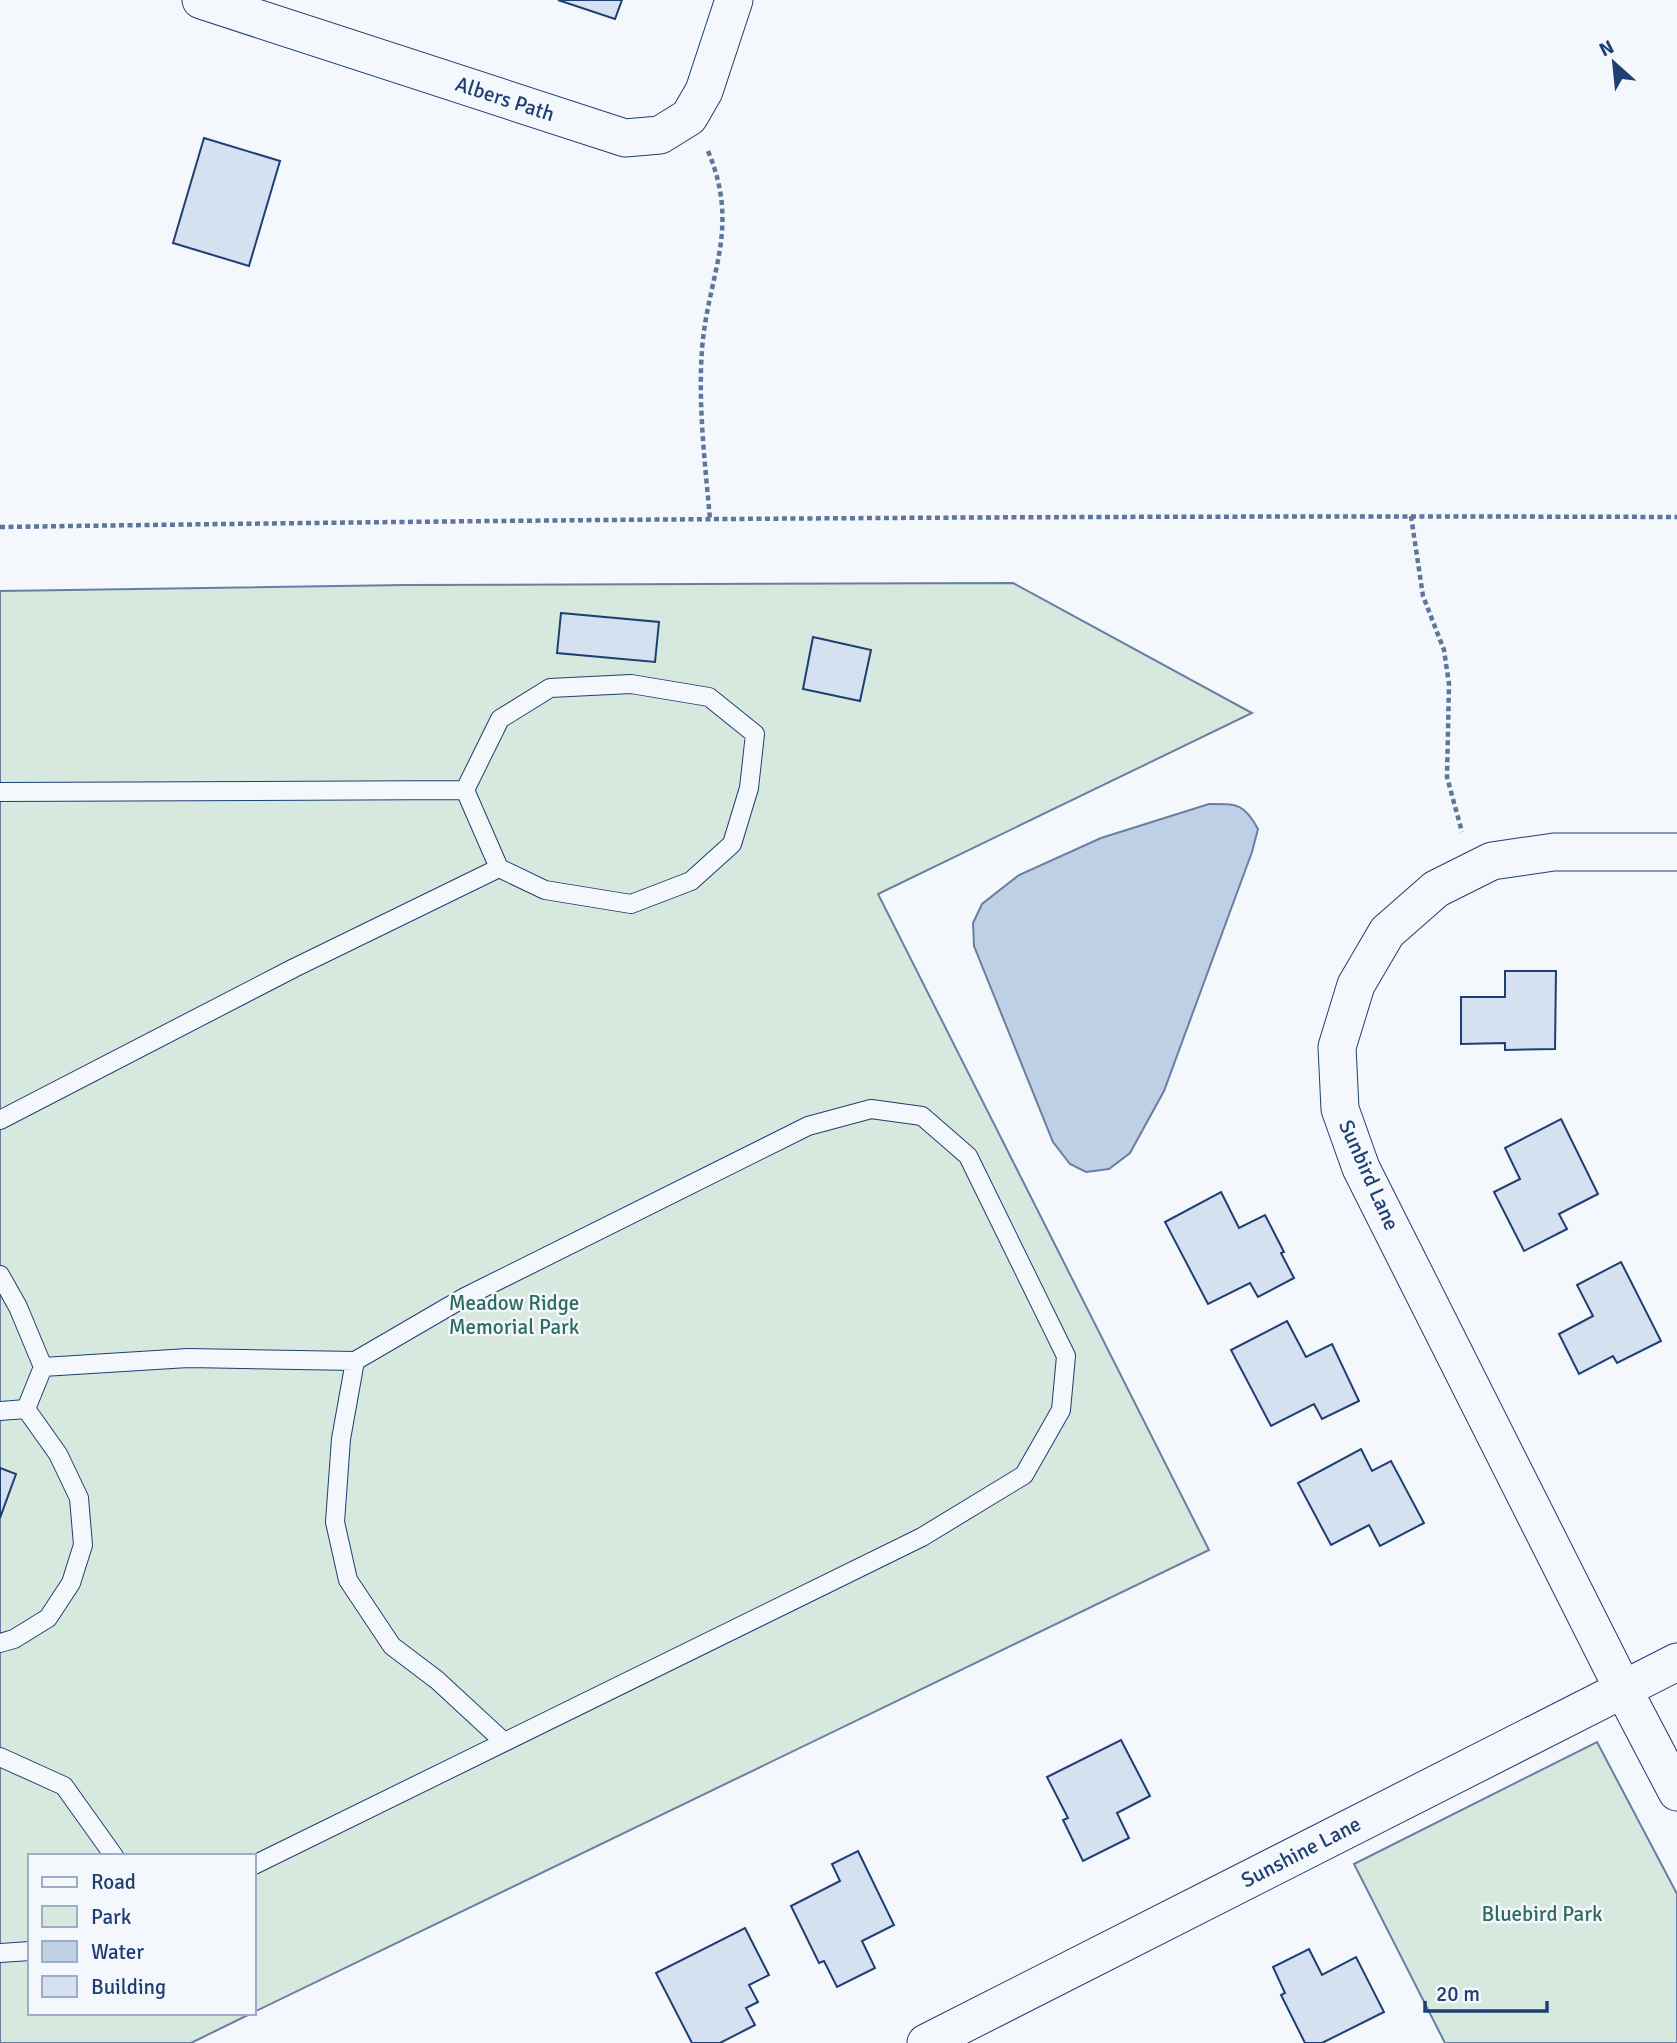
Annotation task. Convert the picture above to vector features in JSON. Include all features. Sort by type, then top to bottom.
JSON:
[{"type":"street","name":"Albers Path","points":[[201,0],[625,138],[660,135],[689,117]]},
{"type":"street","points":[[689,117],[704,91],[734,0]]},
{"type":"street","name":"Sunbird Lane","points":[[1677,852],[1554,852],[1492,860],[1436,889],[1387,932],[1356,985],[1337,1047],[1340,1109],[1362,1168],[1677,1792]]},
{"type":"street","name":"Sunshine Lane","points":[[926,2043],[1677,1661]]},
{"type":"lane","points":[[631,684],[709,697],[755,734],[749,788],[732,844],[691,881],[631,904],[545,890],[499,868],[465,790],[500,719],[550,688],[631,684]]},
{"type":"lane","points":[[0,792],[465,790]]},
{"type":"lane","points":[[0,1120],[294,968],[499,868]]},
{"type":"lane","points":[[43,1367],[188,1358],[355,1361],[465,1297],[808,1126],[871,1109],[922,1116],[968,1156],[1066,1356],[1061,1410],[1024,1475],[922,1537],[256,1864]]},
{"type":"lane","points":[[0,1275],[18,1307],[43,1367],[26,1409]]},
{"type":"lane","points":[[355,1361],[341,1439],[335,1522],[348,1580],[392,1646],[437,1680],[504,1742]]},
{"type":"lane","points":[[0,1411],[26,1409]]},
{"type":"lane","points":[[0,1643],[14,1639],[48,1618],[71,1583],[83,1545],[79,1499],[58,1454],[26,1409]]},
{"type":"lane","points":[[0,1757],[64,1786],[113,1854]]},
{"type":"lane","points":[[0,1953],[28,1951]]},
{"type":"path","points":[[689,117],[717,173],[723,202],[722,241],[702,348],[701,417],[710,520]]},
{"type":"path","points":[[1411,516],[1423,596],[1444,650],[1450,684],[1447,777],[1462,832]]},
{"type":"path","points":[[0,527],[710,520],[1677,517]]},
{"type":"green space","name":"Meadow Ridge Memorial Park","points":[[1013,583],[1252,713],[878,894],[1209,1550],[256,2011],[256,1854],[28,1854],[28,2015],[248,2015],[191,2043],[0,2043],[0,591],[405,585]]},
{"type":"green space","name":"Bluebird Park","points":[[1597,1742],[1677,1894],[1677,2043],[1445,2043],[1354,1864]]},
{"type":"water","points":[[1209,804],[1233,805],[1248,814],[1258,829],[1252,852],[1164,1091],[1130,1153],[1109,1169],[1086,1172],[1070,1164],[1053,1142],[974,946],[973,923],[982,904],[1019,875],[1101,838]]},
{"type":"building","points":[[558,0],[622,0],[615,19]]},
{"type":"building","points":[[204,138],[280,161],[249,266],[173,243]]},
{"type":"building","points":[[561,613],[659,622],[655,662],[557,653]]},
{"type":"building","points":[[813,637],[871,650],[860,701],[803,689]]},
{"type":"building","points":[[1505,971],[1556,971],[1555,1049],[1505,1050],[1505,1043],[1461,1044],[1461,997],[1505,997]]},
{"type":"building","points":[[1561,1119],[1598,1194],[1559,1214],[1567,1229],[1524,1251],[1494,1192],[1520,1179],[1505,1148]]},
{"type":"building","points":[[1221,1192],[1239,1228],[1265,1215],[1294,1278],[1258,1297],[1250,1283],[1208,1304],[1165,1222]]},
{"type":"building","points":[[1621,1262],[1661,1341],[1617,1363],[1613,1356],[1579,1374],[1559,1334],[1593,1316],[1577,1285]]},
{"type":"building","points":[[1287,1321],[1306,1357],[1332,1344],[1359,1401],[1322,1419],[1314,1404],[1271,1426],[1231,1350]]},
{"type":"building","points":[[1361,1449],[1372,1471],[1391,1461],[1424,1523],[1380,1546],[1369,1525],[1331,1545],[1298,1483]]},
{"type":"building","points":[[0,1468],[16,1474],[0,1518]]},
{"type":"building","points":[[1121,1740],[1150,1796],[1117,1813],[1129,1838],[1083,1861],[1063,1820],[1068,1818],[1047,1777]]},
{"type":"building","points":[[858,1851],[894,1925],[862,1941],[875,1968],[837,1987],[824,1961],[819,1963],[791,1906],[840,1881],[832,1864]]},
{"type":"building","points":[[745,1928],[769,1975],[749,1985],[758,2002],[746,2008],[755,2025],[720,2043],[692,2043],[656,1973]]},
{"type":"building","points":[[1309,1949],[1322,1975],[1356,1957],[1384,2012],[1322,2043],[1305,2043],[1281,1995],[1285,1993],[1273,1967]]}]
